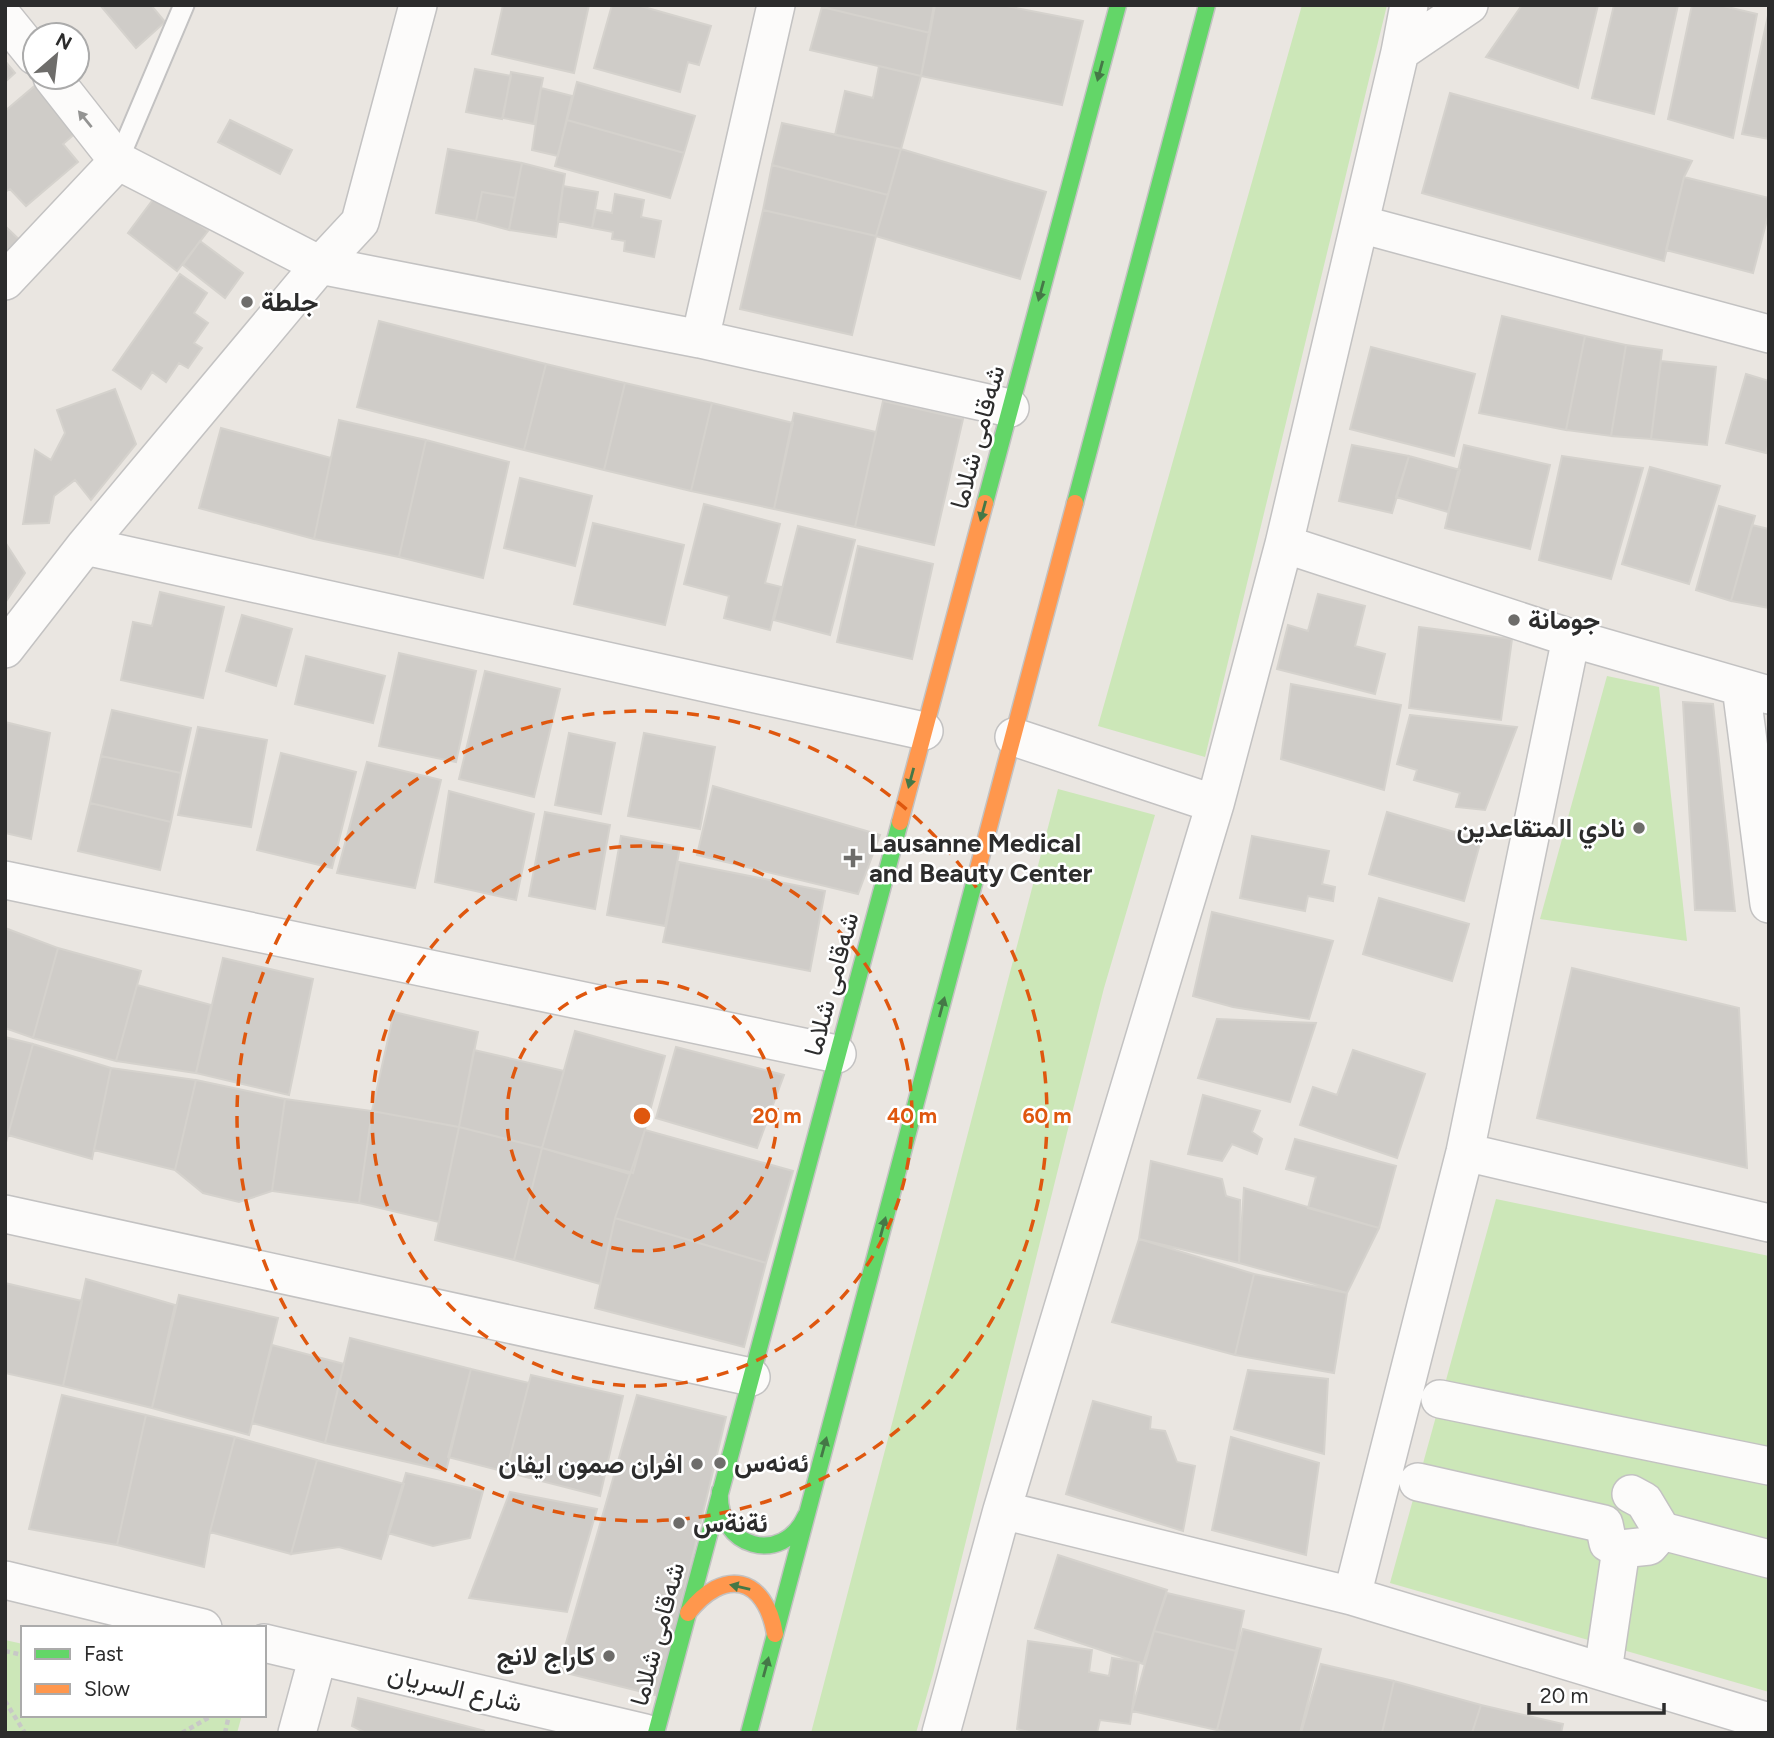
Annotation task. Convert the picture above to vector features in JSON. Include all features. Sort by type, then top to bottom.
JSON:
[{"type":"main road","name":"شەقامی شلاما","points":[[656,1733],[1118,5]]},
{"type":"main road","points":[[749,1733],[1207,5]]},
{"type":"main road","points":[[720,1491],[719,1507],[725,1523],[736,1536],[751,1544],[768,1546],[784,1541],[798,1530],[806,1516]]},
{"type":"main road","points":[[688,1613],[696,1599],[708,1589],[724,1584],[741,1585],[756,1591],[767,1603],[774,1619],[775,1634]]},
{"type":"street","points":[[5,649],[85,546],[320,265],[360,222],[418,5]]},
{"type":"street","points":[[700,339],[776,5]]},
{"type":"street","points":[[941,1733],[1002,1510],[1215,804],[1284,544],[1409,5]]},
{"type":"street","points":[[1400,52],[1469,5]]},
{"type":"street","points":[[5,19],[21,39]]},
{"type":"street","points":[[63,91],[118,161],[320,265],[700,339],[1010,408]]},
{"type":"street","points":[[5,281],[118,161]]},
{"type":"street","points":[[1360,225],[1769,334]]},
{"type":"street","points":[[1284,544],[1571,638],[1755,691],[1769,904]]},
{"type":"street","points":[[85,546],[924,731]]},
{"type":"street","points":[[1352,1596],[1465,1152],[1571,638]]},
{"type":"street","points":[[1014,737],[1215,804]]},
{"type":"street","points":[[5,880],[837,1054]]},
{"type":"street","points":[[1465,1152],[1769,1223]]},
{"type":"street","points":[[5,1214],[751,1377]]},
{"type":"street","points":[[1440,1399],[1769,1466]]},
{"type":"street","points":[[1603,1671],[1612,1537],[1608,1506],[1631,1494],[1645,1441]]},
{"type":"street","points":[[1418,1482],[1648,1546],[1662,1531]]},
{"type":"street","points":[[1631,1494],[1644,1501],[1662,1531],[1769,1559]]},
{"type":"street","points":[[1002,1510],[1352,1596],[1769,1721]]},
{"type":"street","points":[[5,1580],[195,1626]]},
{"type":"street","name":"شارع السريان","points":[[266,1643],[645,1733]]},
{"type":"street","points":[[297,1733],[318,1656]]},
{"type":"lane","points":[[118,161],[184,5]]},
{"type":"path","points":[[5,1701],[24,1733]]},
{"type":"path","points":[[182,1733],[210,1717]]},
{"type":"green space","points":[[1302,5],[1387,5],[1205,757],[1098,726]]},
{"type":"green space","points":[[1607,676],[1659,687],[1687,941],[1540,919]]},
{"type":"green space","points":[[1058,789],[1155,815],[1104,988],[933,1674],[916,1733],[811,1733]]},
{"type":"green space","points":[[1496,1199],[1769,1256],[1769,1692],[1390,1583]]},
{"type":"green space","points":[[5,1640],[21,1644],[21,1717],[241,1717],[237,1733],[5,1733]]},
{"type":"building","points":[[100,5],[151,5],[165,22],[136,48]]},
{"type":"building","points":[[503,5],[589,5],[574,73],[492,54]]},
{"type":"building","points":[[612,5],[637,5],[711,26],[699,65],[688,62],[680,92],[594,68]]},
{"type":"building","points":[[822,5],[935,5],[930,33]]},
{"type":"building","points":[[934,5],[1001,5],[1083,21],[1062,105],[921,76]]},
{"type":"building","points":[[1522,5],[1598,5],[1578,88],[1486,57]]},
{"type":"building","points":[[1614,5],[1678,5],[1654,114],[1592,98]]},
{"type":"building","points":[[1692,5],[1719,5],[1757,14],[1733,138],[1668,119]]},
{"type":"building","points":[[822,7],[930,33],[921,76],[810,50]]},
{"type":"building","points":[[1769,11],[1769,139],[1742,134]]},
{"type":"building","points":[[5,61],[15,73],[5,82]]},
{"type":"building","points":[[879,66],[921,76],[901,149],[835,135],[845,91],[873,98]]},
{"type":"building","points":[[475,69],[511,76],[502,119],[466,112]]},
{"type":"building","points":[[511,72],[543,78],[534,124],[503,118]]},
{"type":"building","points":[[577,82],[695,116],[684,153],[567,120]]},
{"type":"building","points":[[541,88],[572,96],[558,156],[532,150]]},
{"type":"building","points":[[29,91],[55,91],[85,125],[63,144],[78,162],[26,206],[10,189],[5,192],[5,111]]},
{"type":"building","points":[[1450,93],[1692,161],[1684,177],[1664,261],[1422,193]]},
{"type":"building","points":[[230,120],[292,150],[280,174],[218,142]]},
{"type":"building","points":[[567,120],[684,153],[670,198],[555,166]]},
{"type":"building","points":[[782,123],[901,149],[888,195],[772,165]]},
{"type":"building","points":[[448,149],[522,163],[515,198],[482,192],[476,221],[436,213]]},
{"type":"building","points":[[901,149],[1046,192],[1020,279],[876,236]]},
{"type":"building","points":[[522,163],[565,174],[556,237],[509,230]]},
{"type":"building","points":[[772,165],[888,195],[876,236],[763,210]]},
{"type":"building","points":[[1684,177],[1769,198],[1769,212],[1753,273],[1666,250]]},
{"type":"building","points":[[563,186],[598,192],[592,228],[558,221]]},
{"type":"building","points":[[482,192],[515,198],[509,230],[476,221]]},
{"type":"building","points":[[158,193],[208,231],[177,271],[128,233]]},
{"type":"building","points":[[615,194],[644,200],[641,217],[661,221],[654,257],[624,251],[625,241],[612,239],[613,232],[592,228],[596,210],[612,213]]},
{"type":"building","points":[[763,210],[876,236],[852,335],[740,309]]},
{"type":"building","points":[[5,226],[27,247],[5,270]]},
{"type":"building","points":[[200,241],[243,273],[225,298],[183,265]]},
{"type":"building","points":[[180,274],[207,293],[194,313],[208,323],[194,343],[202,348],[188,368],[179,363],[166,382],[152,372],[141,389],[113,370]]},
{"type":"building","points":[[1502,316],[1585,336],[1566,430],[1479,413]]},
{"type":"building","points":[[379,321],[546,364],[524,450],[357,407]]},
{"type":"building","points":[[1585,336],[1626,345],[1611,436],[1566,430]]},
{"type":"building","points":[[1626,345],[1662,350],[1651,439],[1611,436]]},
{"type":"building","points":[[1371,347],[1475,374],[1454,456],[1350,429]]},
{"type":"building","points":[[1661,361],[1716,367],[1707,445],[1651,439]]},
{"type":"building","points":[[546,364],[625,383],[604,470],[524,450]]},
{"type":"building","points":[[1746,374],[1769,381],[1769,442],[1766,453],[1726,443]]},
{"type":"building","points":[[625,383],[712,403],[691,491],[604,470]]},
{"type":"building","points":[[115,389],[136,444],[91,500],[75,480],[54,496],[49,523],[23,524],[35,450],[51,460],[65,433],[57,410]]},
{"type":"building","points":[[883,401],[963,419],[934,545],[855,527]]},
{"type":"building","points":[[712,403],[793,423],[774,509],[691,491]]},
{"type":"building","points":[[794,413],[876,432],[855,527],[774,509]]},
{"type":"building","points":[[339,420],[426,440],[399,557],[314,539]]},
{"type":"building","points":[[221,428],[331,458],[314,539],[199,508]]},
{"type":"building","points":[[426,440],[509,462],[483,578],[399,557]]},
{"type":"building","points":[[1352,445],[1409,456],[1392,513],[1339,501]]},
{"type":"building","points":[[1464,445],[1550,465],[1530,549],[1445,528]]},
{"type":"building","points":[[1409,456],[1460,470],[1448,512],[1396,497]]},
{"type":"building","points":[[1562,456],[1643,468],[1611,579],[1539,560]]},
{"type":"building","points":[[1650,467],[1720,486],[1689,584],[1622,564]]},
{"type":"building","points":[[520,478],[592,496],[575,566],[504,548]]},
{"type":"building","points":[[704,504],[780,524],[765,583],[781,587],[770,630],[724,618],[729,596],[684,584]]},
{"type":"building","points":[[1719,506],[1755,516],[1731,601],[1696,590]]},
{"type":"building","points":[[593,523],[684,545],[665,625],[574,604]]},
{"type":"building","points":[[1752,525],[1769,529],[1769,608],[1731,601]]},
{"type":"building","points":[[798,526],[855,540],[830,635],[774,620]]},
{"type":"building","points":[[5,542],[25,573],[5,603]]},
{"type":"building","points":[[858,546],[933,564],[912,659],[837,642]]},
{"type":"building","points":[[160,592],[224,607],[203,698],[121,680],[133,622],[152,626]]},
{"type":"building","points":[[1318,594],[1365,606],[1355,646],[1385,654],[1375,694],[1277,669],[1288,625],[1308,631]]},
{"type":"building","points":[[242,615],[292,629],[276,686],[226,671]]},
{"type":"building","points":[[1419,627],[1512,639],[1501,720],[1409,708]]},
{"type":"building","points":[[399,653],[476,671],[456,762],[379,746]]},
{"type":"building","points":[[306,656],[385,676],[373,723],[295,704]]},
{"type":"building","points":[[485,671],[560,689],[534,797],[459,779]]},
{"type":"building","points":[[1291,684],[1401,705],[1384,790],[1281,759]]},
{"type":"building","points":[[1683,702],[1713,704],[1735,911],[1695,910]]},
{"type":"building","points":[[112,710],[191,728],[181,773],[101,756]]},
{"type":"building","points":[[1410,715],[1517,727],[1485,810],[1456,807],[1460,793],[1414,780],[1417,770],[1397,764]]},
{"type":"building","points":[[5,722],[50,733],[31,839],[5,833]]},
{"type":"building","points":[[198,727],[267,740],[251,827],[178,815]]},
{"type":"building","points":[[569,733],[615,743],[601,814],[555,805]]},
{"type":"building","points":[[644,733],[715,747],[700,829],[628,816]]},
{"type":"building","points":[[281,753],[356,772],[332,868],[257,850]]},
{"type":"building","points":[[101,756],[181,773],[171,822],[90,803]]},
{"type":"building","points":[[367,762],[441,780],[415,888],[337,873]]},
{"type":"building","name":"Lausanne Medical and Beauty Center","points":[[713,786],[880,835],[858,894],[697,855]]},
{"type":"building","points":[[449,791],[534,814],[516,900],[435,882]]},
{"type":"building","points":[[90,803],[171,822],[160,870],[78,851]]},
{"type":"building","points":[[545,812],[610,825],[595,909],[529,896]]},
{"type":"building","points":[[1387,812],[1481,840],[1464,901],[1369,874]]},
{"type":"building","points":[[621,836],[680,847],[665,926],[607,915]]},
{"type":"building","points":[[1252,836],[1329,851],[1322,884],[1335,887],[1333,901],[1308,896],[1305,911],[1240,898]]},
{"type":"building","points":[[679,862],[825,891],[810,971],[663,942]]},
{"type":"building","points":[[1379,898],[1469,924],[1452,981],[1363,954]]},
{"type":"building","points":[[1212,912],[1333,941],[1309,1019],[1233,1007],[1193,996]]},
{"type":"building","points":[[5,928],[58,948],[33,1038],[5,1028]]},
{"type":"building","points":[[58,948],[141,971],[116,1061],[33,1038]]},
{"type":"building","points":[[223,958],[313,979],[289,1095],[196,1073]]},
{"type":"building","points":[[1572,968],[1739,1008],[1747,1168],[1537,1118]]},
{"type":"building","points":[[137,985],[211,1005],[196,1073],[116,1061]]},
{"type":"building","points":[[394,1012],[478,1032],[459,1127],[372,1111]]},
{"type":"building","points":[[1217,1019],[1316,1023],[1290,1102],[1198,1078]]},
{"type":"building","points":[[575,1031],[665,1056],[633,1173],[542,1148]]},
{"type":"building","points":[[5,1037],[33,1044],[5,1146]]},
{"type":"building","points":[[33,1044],[111,1068],[92,1159],[8,1135]]},
{"type":"building","points":[[676,1047],[784,1075],[757,1148],[656,1118]]},
{"type":"building","points":[[474,1050],[564,1071],[542,1148],[459,1127]]},
{"type":"building","points":[[1353,1050],[1425,1074],[1397,1158],[1300,1125],[1313,1087],[1337,1095]]},
{"type":"building","points":[[111,1068],[196,1080],[175,1170],[94,1150]]},
{"type":"building","points":[[196,1080],[285,1099],[272,1191],[239,1202],[203,1193],[175,1170]]},
{"type":"building","points":[[1203,1095],[1260,1111],[1252,1132],[1262,1139],[1257,1154],[1232,1144],[1222,1161],[1188,1154]]},
{"type":"building","points":[[285,1099],[372,1111],[359,1203],[272,1191]]},
{"type":"building","points":[[372,1111],[459,1127],[439,1222],[359,1203]]},
{"type":"building","points":[[459,1127],[542,1148],[514,1260],[435,1240]]},
{"type":"building","points":[[645,1130],[793,1171],[766,1263],[615,1218]]},
{"type":"building","points":[[1295,1139],[1396,1166],[1379,1228],[1308,1208],[1316,1177],[1286,1169]]},
{"type":"building","points":[[542,1148],[630,1174],[615,1218],[600,1284],[514,1260]]},
{"type":"building","points":[[1151,1161],[1222,1179],[1226,1196],[1240,1200],[1239,1263],[1139,1239]]},
{"type":"building","points":[[1244,1188],[1379,1228],[1347,1293],[1239,1263]]},
{"type":"building","points":[[615,1218],[766,1263],[744,1347],[595,1308]]},
{"type":"building","points":[[1139,1239],[1254,1274],[1235,1355],[1112,1322]]},
{"type":"building","points":[[1254,1274],[1347,1293],[1334,1373],[1235,1355]]},
{"type":"building","points":[[86,1279],[175,1305],[152,1408],[63,1386]]},
{"type":"building","points":[[5,1283],[82,1301],[63,1386],[5,1373]]},
{"type":"building","points":[[179,1295],[278,1318],[249,1435],[152,1408]]},
{"type":"building","points":[[350,1338],[471,1369],[446,1471],[325,1443]]},
{"type":"building","points":[[272,1345],[344,1364],[325,1443],[252,1423]]},
{"type":"building","points":[[471,1369],[529,1383],[506,1472],[448,1457]]},
{"type":"building","points":[[1248,1370],[1328,1379],[1324,1454],[1234,1429]]},
{"type":"building","points":[[531,1375],[623,1396],[600,1496],[506,1472]]},
{"type":"building","points":[[62,1395],[146,1415],[117,1545],[29,1529]]},
{"type":"building","points":[[637,1395],[726,1417],[659,1696],[558,1671]]},
{"type":"building","points":[[1093,1401],[1151,1417],[1150,1429],[1165,1431],[1177,1462],[1195,1466],[1183,1531],[1066,1494]]},
{"type":"building","points":[[146,1415],[235,1437],[210,1532],[204,1567],[117,1545]]},
{"type":"building","points":[[235,1437],[317,1460],[291,1554],[210,1532]]},
{"type":"building","points":[[1231,1437],[1319,1463],[1306,1555],[1212,1530]]},
{"type":"building","points":[[317,1460],[404,1484],[381,1559],[339,1547],[291,1554]]},
{"type":"building","points":[[406,1473],[483,1491],[470,1538],[433,1546],[388,1533]]},
{"type":"building","points":[[510,1492],[597,1509],[567,1612],[469,1598]]},
{"type":"building","points":[[1058,1555],[1167,1590],[1143,1664],[1035,1628]]},
{"type":"building","points":[[1167,1593],[1244,1611],[1236,1651],[1154,1631]]},
{"type":"building","points":[[1243,1629],[1321,1649],[1300,1733],[1230,1733],[1217,1730]]},
{"type":"building","points":[[1154,1631],[1236,1651],[1217,1730],[1132,1711]]},
{"type":"building","points":[[1028,1641],[1092,1650],[1089,1672],[1109,1676],[1112,1658],[1139,1662],[1130,1724],[1100,1720],[1097,1733],[1032,1733],[1017,1729]]},
{"type":"building","points":[[1321,1664],[1394,1681],[1382,1733],[1301,1733]]},
{"type":"building","points":[[1394,1681],[1481,1705],[1472,1733],[1382,1733]]},
{"type":"building","points":[[358,1698],[485,1731],[366,1733],[352,1726]]},
{"type":"building","points":[[1481,1705],[1563,1724],[1561,1733],[1472,1733]]},
{"type":"traffic: fast","points":[[985,503],[1118,5]]},
{"type":"traffic: fast","points":[[1075,503],[1207,5]]},
{"type":"traffic: fast","points":[[656,1733],[900,822]]},
{"type":"traffic: fast","points":[[749,1733],[976,876]]},
{"type":"traffic: fast","points":[[720,1491],[722,1511],[729,1526],[739,1537],[753,1544],[768,1545],[782,1541],[796,1531],[806,1515]]},
{"type":"traffic: slow","points":[[900,822],[985,503]]},
{"type":"traffic: slow","points":[[976,876],[1075,503]]},
{"type":"traffic: slow","points":[[688,1613],[715,1589],[729,1584],[741,1584],[753,1590],[762,1600],[770,1615],[775,1634]]},
{"type":"place","name":"جلطة","points":[[247,302]]},
{"type":"place","name":"جومانة","points":[[1514,620]]},
{"type":"place","name":"نادي المتقاعدین","points":[[1639,828]]},
{"type":"place","name":"Lausanne Medical and Beauty Center","points":[[853,858]]},
{"type":"place","name":"ئەنەس","points":[[720,1463]]},
{"type":"place","name":"افران صمون ايفان","points":[[697,1464]]},
{"type":"place","name":"ئةنةس","points":[[679,1523]]},
{"type":"place","name":"كاراج لانج","points":[[609,1656]]}]
